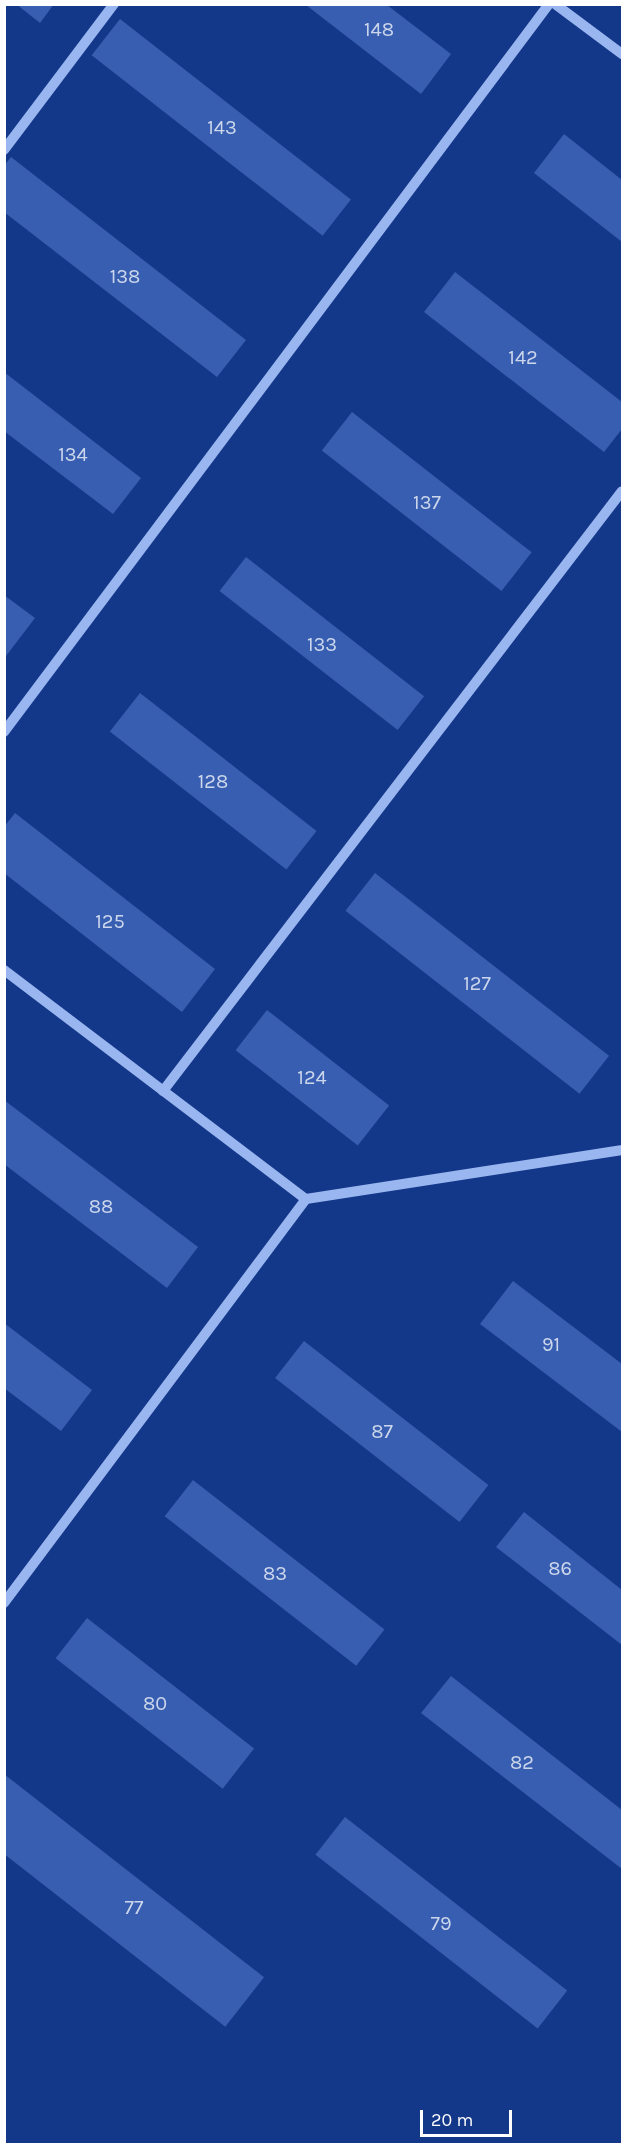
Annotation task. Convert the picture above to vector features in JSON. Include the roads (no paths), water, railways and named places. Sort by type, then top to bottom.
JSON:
[{"type":"street","points":[[4,150],[114,4]]},
{"type":"street","points":[[4,732],[549,4]]},
{"type":"street","points":[[555,4],[622,54]]},
{"type":"street","points":[[163,1091],[622,491]]},
{"type":"street","points":[[4,970],[306,1199]]},
{"type":"street","points":[[4,1603],[306,1199],[622,1150]]}]
